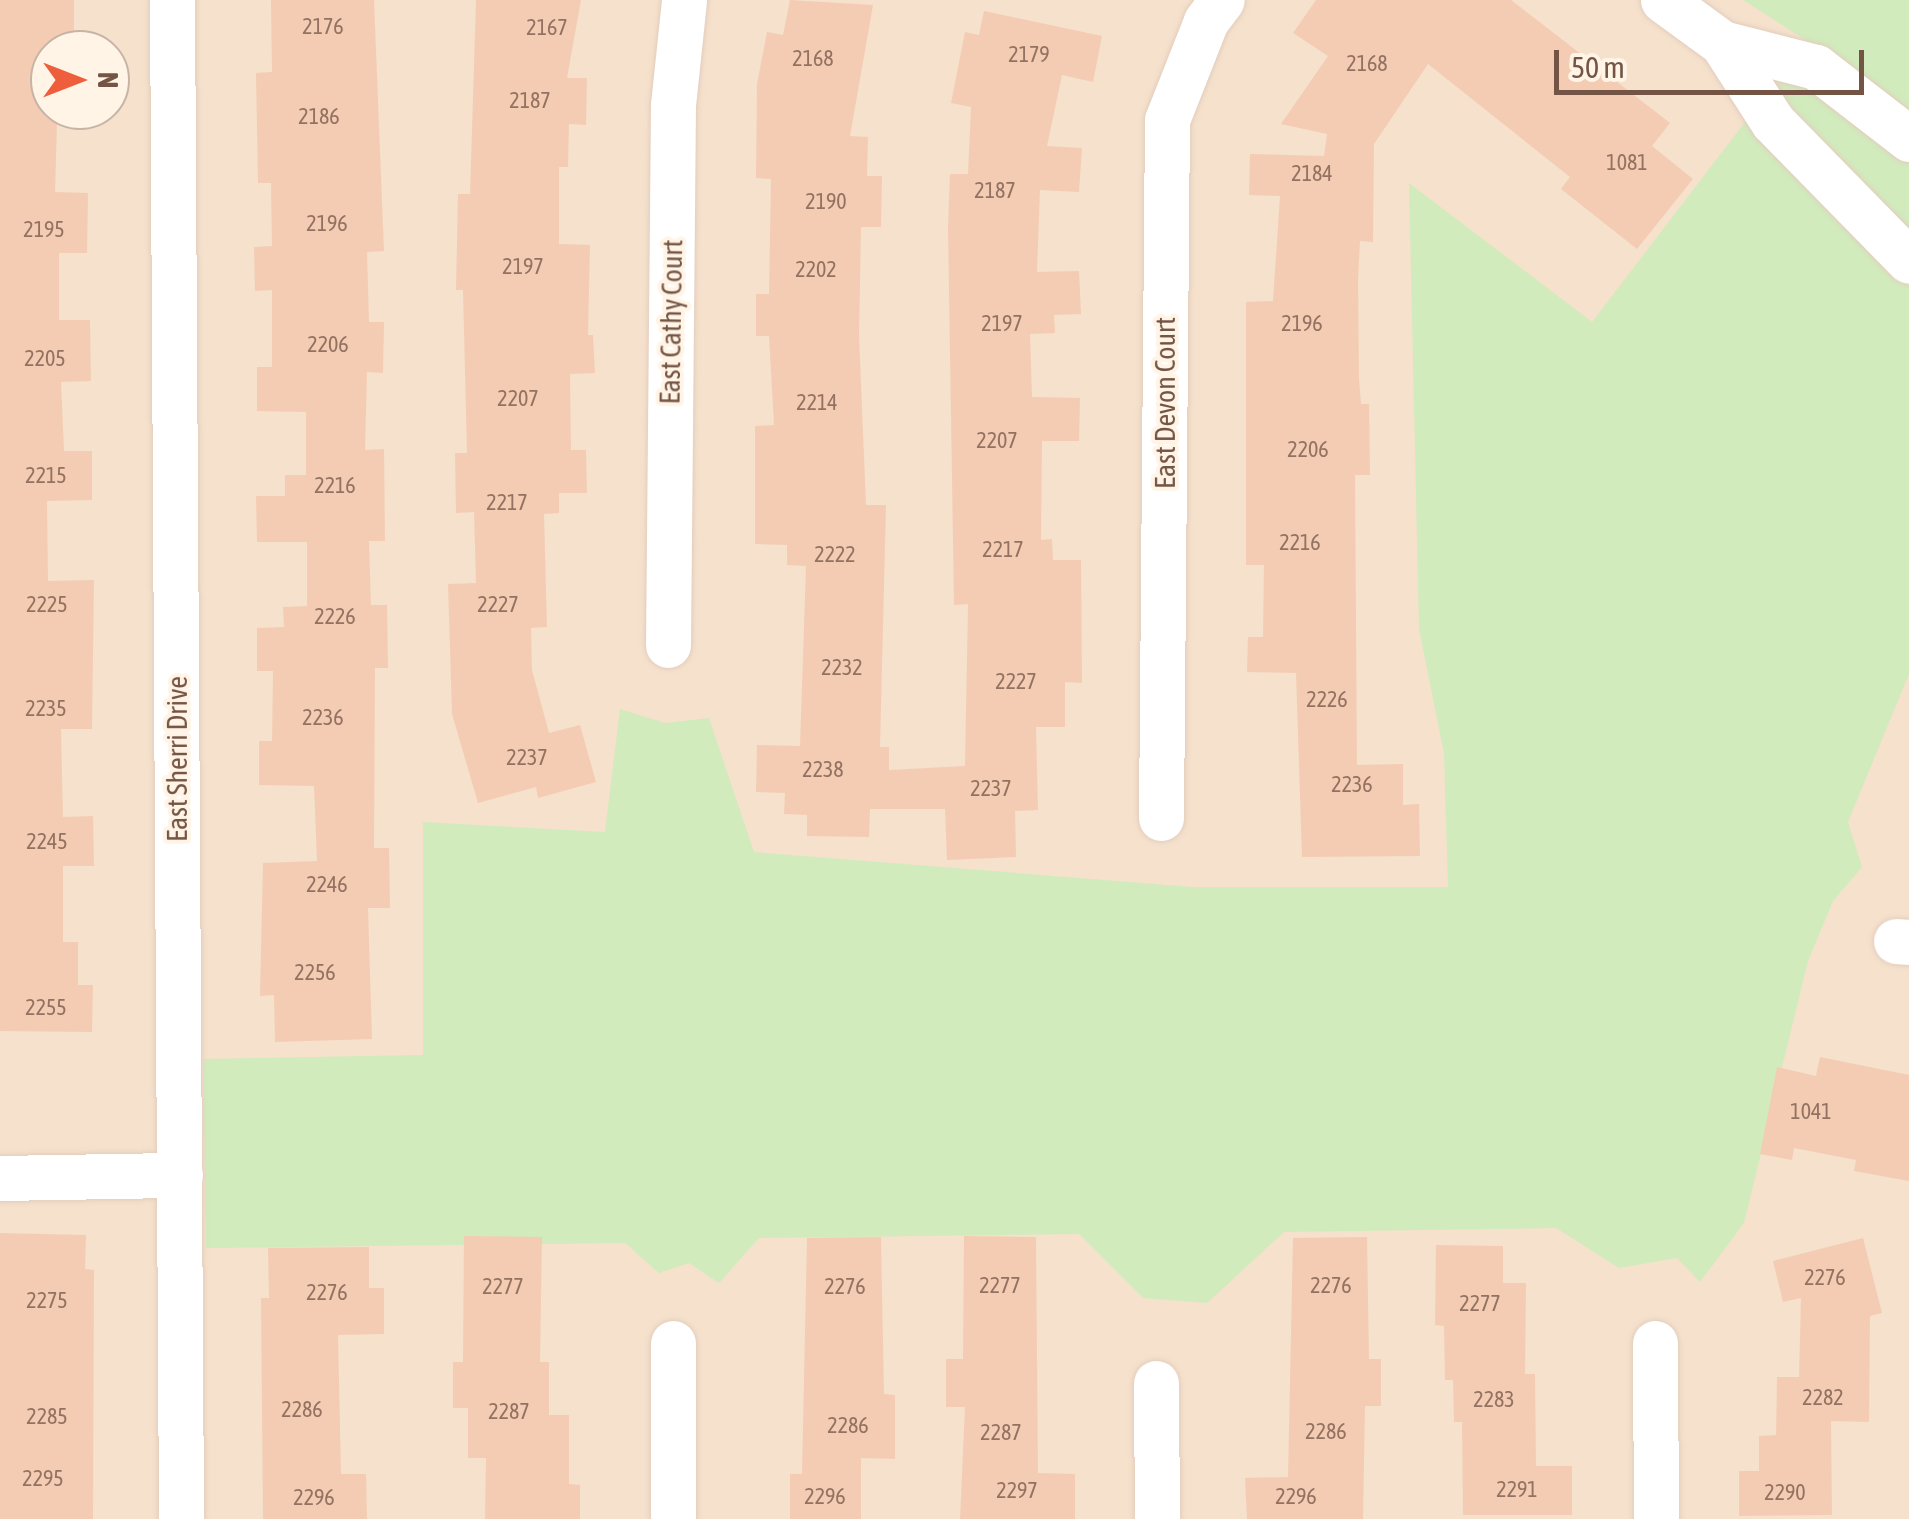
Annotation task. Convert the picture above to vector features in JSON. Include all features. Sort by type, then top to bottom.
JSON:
[{"type":"street","name":"East Sherri Drive","points":[[172,0],[181,1519]]},
{"type":"street","name":"East Cathy Court","points":[[668,645],[673,105],[684,0]]},
{"type":"street","name":"East Devon Court","points":[[1161,818],[1167,120],[1206,21],[1222,0]]},
{"type":"street","points":[[1663,0],[1722,42],[1816,67],[1909,138]]},
{"type":"street","points":[[1722,42],[1773,122],[1909,261]]},
{"type":"street","points":[[0,1178],[180,1175]]},
{"type":"street","points":[[673,1343],[673,1519]]},
{"type":"street","points":[[1655,1343],[1656,1519]]},
{"type":"street","points":[[1156,1383],[1157,1519]]},
{"type":"shaded area","points":[[0,0],[1909,0],[1909,1519],[0,1519]]},
{"type":"green space","points":[[1743,0],[1909,0],[1909,674],[1848,822],[1862,867],[1833,901],[1808,961],[1744,1223],[1700,1282],[1677,1258],[1619,1268],[1556,1228],[1284,1232],[1207,1303],[1143,1298],[1079,1234],[759,1238],[719,1283],[689,1263],[659,1273],[625,1243],[206,1248],[203,1059],[423,1055],[423,822],[605,832],[620,709],[665,723],[709,718],[754,852],[1192,887],[1448,887],[1444,753],[1419,629],[1409,183],[1592,322],[1807,41]]},
{"type":"building","points":[[0,0],[74,0],[74,30],[30,30],[30,130],[57,130],[55,192],[88,193],[87,253],[59,253],[59,320],[90,320],[91,381],[61,382],[64,451],[92,451],[92,500],[47,501],[48,581],[94,580],[92,729],[61,729],[63,817],[93,816],[94,866],[63,866],[63,942],[78,942],[78,985],[93,985],[92,1032],[0,1031]]},
{"type":"building","points":[[271,0],[374,0],[384,251],[367,252],[369,322],[384,322],[383,373],[367,372],[365,450],[384,449],[385,541],[369,541],[371,605],[387,605],[388,668],[375,668],[374,848],[389,848],[390,908],[368,908],[372,1039],[275,1042],[274,995],[260,996],[263,863],[317,861],[314,786],[259,785],[259,741],[272,741],[273,671],[257,671],[257,628],[284,627],[283,607],[307,606],[307,542],[257,542],[256,496],[285,496],[285,475],[306,475],[306,412],[257,411],[257,367],[272,367],[272,290],[255,291],[254,247],[272,246],[271,183],[258,183],[256,73],[272,72]]},
{"type":"building","points":[[476,0],[581,0],[567,78],[587,78],[586,125],[569,124],[568,167],[559,167],[559,244],[590,245],[588,335],[593,335],[595,373],[570,374],[571,450],[586,450],[587,493],[559,493],[559,513],[544,514],[547,627],[531,628],[532,670],[549,733],[580,725],[596,782],[538,798],[536,787],[478,803],[452,714],[448,584],[476,583],[474,512],[456,513],[455,453],[467,453],[463,290],[456,290],[458,194],[470,194]]},
{"type":"building","points":[[790,0],[873,5],[850,136],[868,137],[867,176],[882,176],[881,227],[861,227],[859,335],[866,505],[886,505],[880,747],[889,747],[889,770],[965,766],[968,604],[954,605],[948,226],[950,174],[968,174],[971,107],[951,103],[965,32],[979,35],[984,11],[1102,36],[1093,82],[1062,75],[1047,146],[1082,148],[1079,192],[1040,190],[1037,272],[1079,271],[1081,314],[1054,315],[1055,333],[1030,334],[1032,397],[1080,398],[1079,441],[1042,441],[1041,540],[1052,539],[1053,560],[1081,560],[1082,683],[1065,682],[1065,727],[1036,727],[1038,810],[1015,811],[1016,857],[947,860],[945,809],[870,809],[869,837],[807,836],[807,815],[784,814],[785,793],[756,792],[757,745],[800,746],[806,566],[787,565],[787,545],[755,544],[755,426],[774,425],[769,336],[756,336],[756,294],[769,294],[771,179],[756,178],[757,84],[767,32],[783,35]]},
{"type":"building","points":[[1316,0],[1511,0],[1670,123],[1652,146],[1693,179],[1637,249],[1561,189],[1570,177],[1428,64],[1374,144],[1373,242],[1360,241],[1358,280],[1359,379],[1361,404],[1369,404],[1370,475],[1355,475],[1357,765],[1403,764],[1403,805],[1419,804],[1420,856],[1302,857],[1296,673],[1247,672],[1248,637],[1263,637],[1264,565],[1246,565],[1246,302],[1273,301],[1280,196],[1249,195],[1250,154],[1324,156],[1327,134],[1281,124],[1328,56],[1293,33]]},
{"type":"building","points":[[1820,1057],[1909,1075],[1909,1181],[1854,1171],[1856,1160],[1794,1148],[1792,1160],[1760,1154],[1777,1067],[1816,1076]]},
{"type":"building","points":[[0,1233],[86,1235],[85,1269],[94,1270],[93,1519],[0,1519]]},
{"type":"building","points":[[464,1236],[542,1237],[540,1362],[549,1362],[549,1415],[569,1415],[569,1484],[580,1485],[580,1519],[485,1519],[486,1458],[468,1458],[468,1408],[453,1408],[453,1362],[463,1362]]},
{"type":"building","points":[[964,1236],[1036,1237],[1038,1473],[1075,1474],[1075,1519],[960,1519],[965,1407],[946,1407],[946,1359],[963,1359]]},
{"type":"building","points":[[881,1237],[884,1394],[895,1395],[895,1459],[861,1458],[861,1519],[790,1519],[790,1474],[802,1474],[807,1238]]},
{"type":"building","points":[[1367,1237],[1369,1359],[1381,1359],[1381,1406],[1365,1406],[1363,1519],[1247,1519],[1245,1478],[1288,1477],[1293,1238]]},
{"type":"building","points":[[1863,1238],[1882,1313],[1870,1316],[1869,1422],[1831,1421],[1832,1515],[1739,1516],[1739,1471],[1759,1471],[1759,1436],[1776,1435],[1777,1377],[1799,1377],[1801,1298],[1783,1302],[1773,1261]]},
{"type":"building","points":[[1436,1245],[1503,1246],[1503,1283],[1526,1283],[1525,1374],[1535,1374],[1536,1466],[1572,1466],[1572,1515],[1463,1515],[1462,1422],[1454,1422],[1453,1380],[1445,1380],[1444,1326],[1435,1325]]},
{"type":"building","points":[[369,1247],[369,1288],[384,1288],[384,1334],[338,1335],[341,1474],[366,1474],[367,1519],[263,1519],[261,1298],[269,1298],[268,1248]]}]
